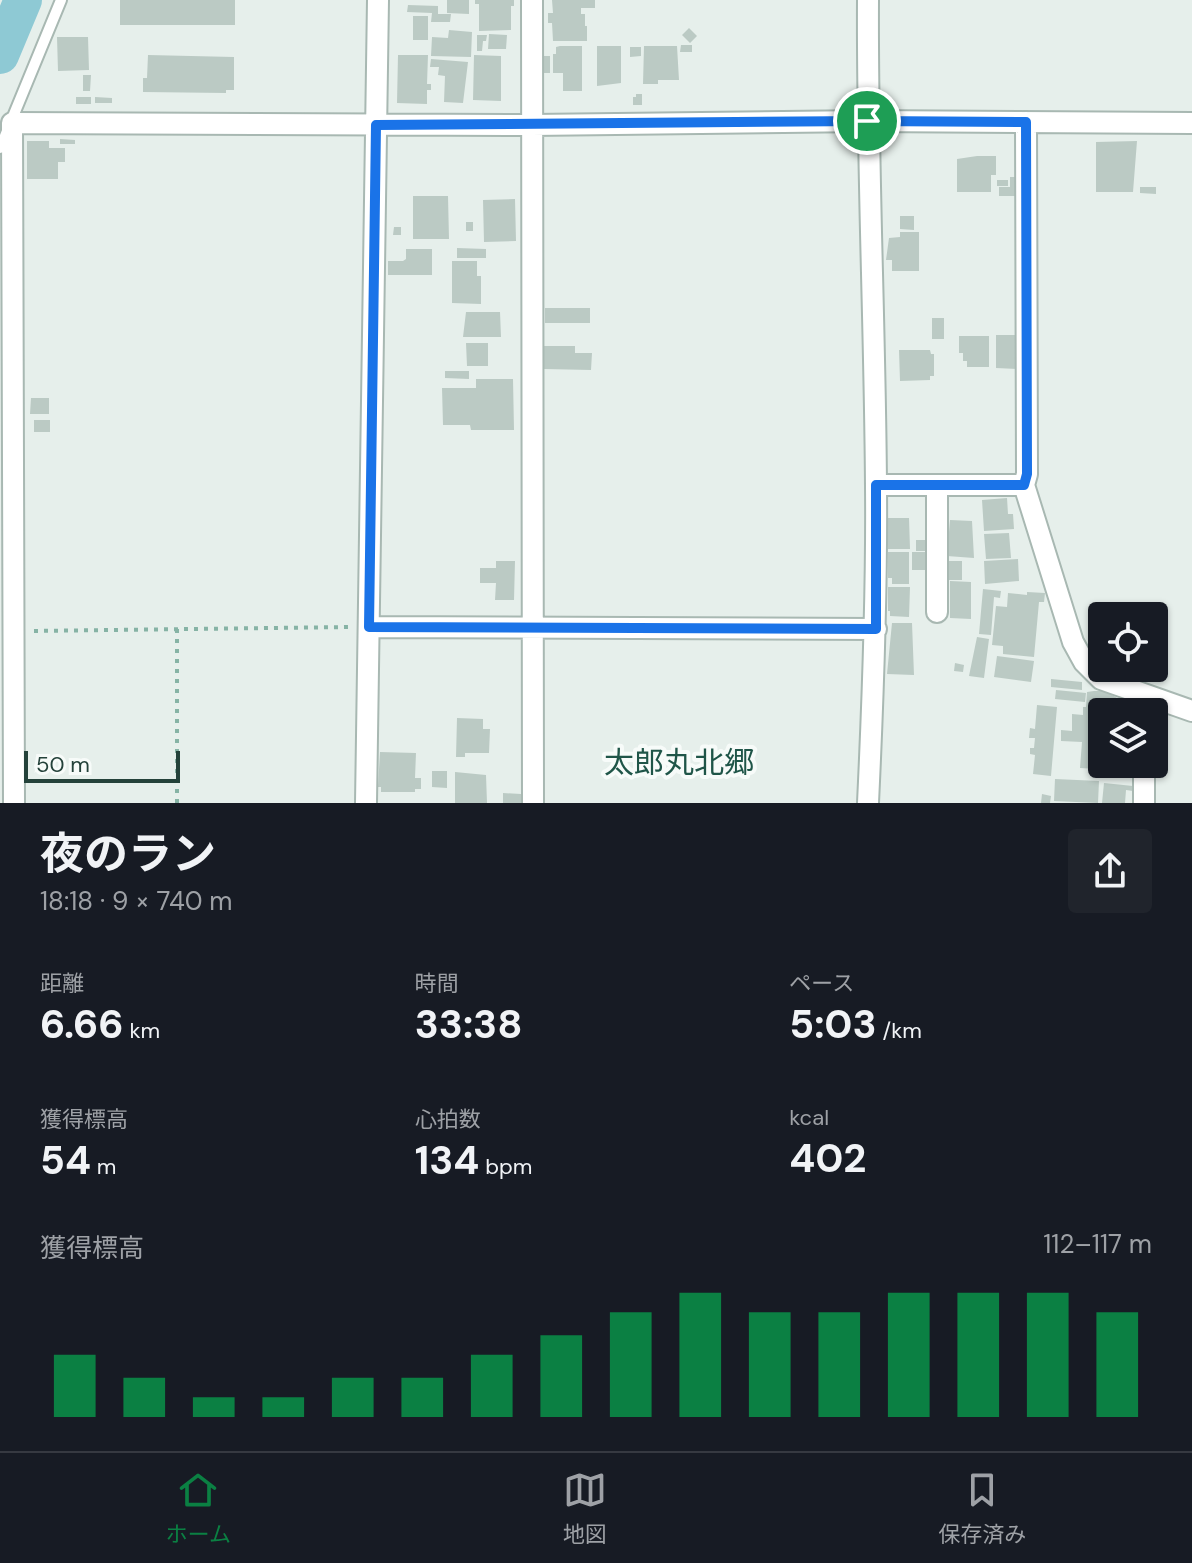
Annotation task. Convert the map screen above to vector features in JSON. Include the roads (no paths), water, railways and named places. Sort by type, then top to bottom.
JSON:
[{"type":"street","points":[[366,803],[378,0]]},
{"type":"street","points":[[532,0],[533,803]]},
{"type":"street","points":[[868,0],[867,121],[876,485],[876,629],[868,803]]},
{"type":"street","points":[[1026,122],[1027,474],[1024,485],[1073,642],[1084,662],[1101,679],[1134,698]]},
{"type":"street","points":[[14,803],[12,123],[1192,123]]},
{"type":"street","points":[[876,485],[1024,485]]},
{"type":"street","points":[[937,485],[937,612]]},
{"type":"street","points":[[369,627],[876,629]]},
{"type":"street","points":[[1168,708],[1192,711]]},
{"type":"street","points":[[1144,778],[1144,803]]},
{"type":"lane","points":[[0,148],[61,0]]},
{"type":"waterway","points":[[0,55],[23,0]]},
{"type":"district","name":"太郎丸北郷","points":[[679,763]]}]
